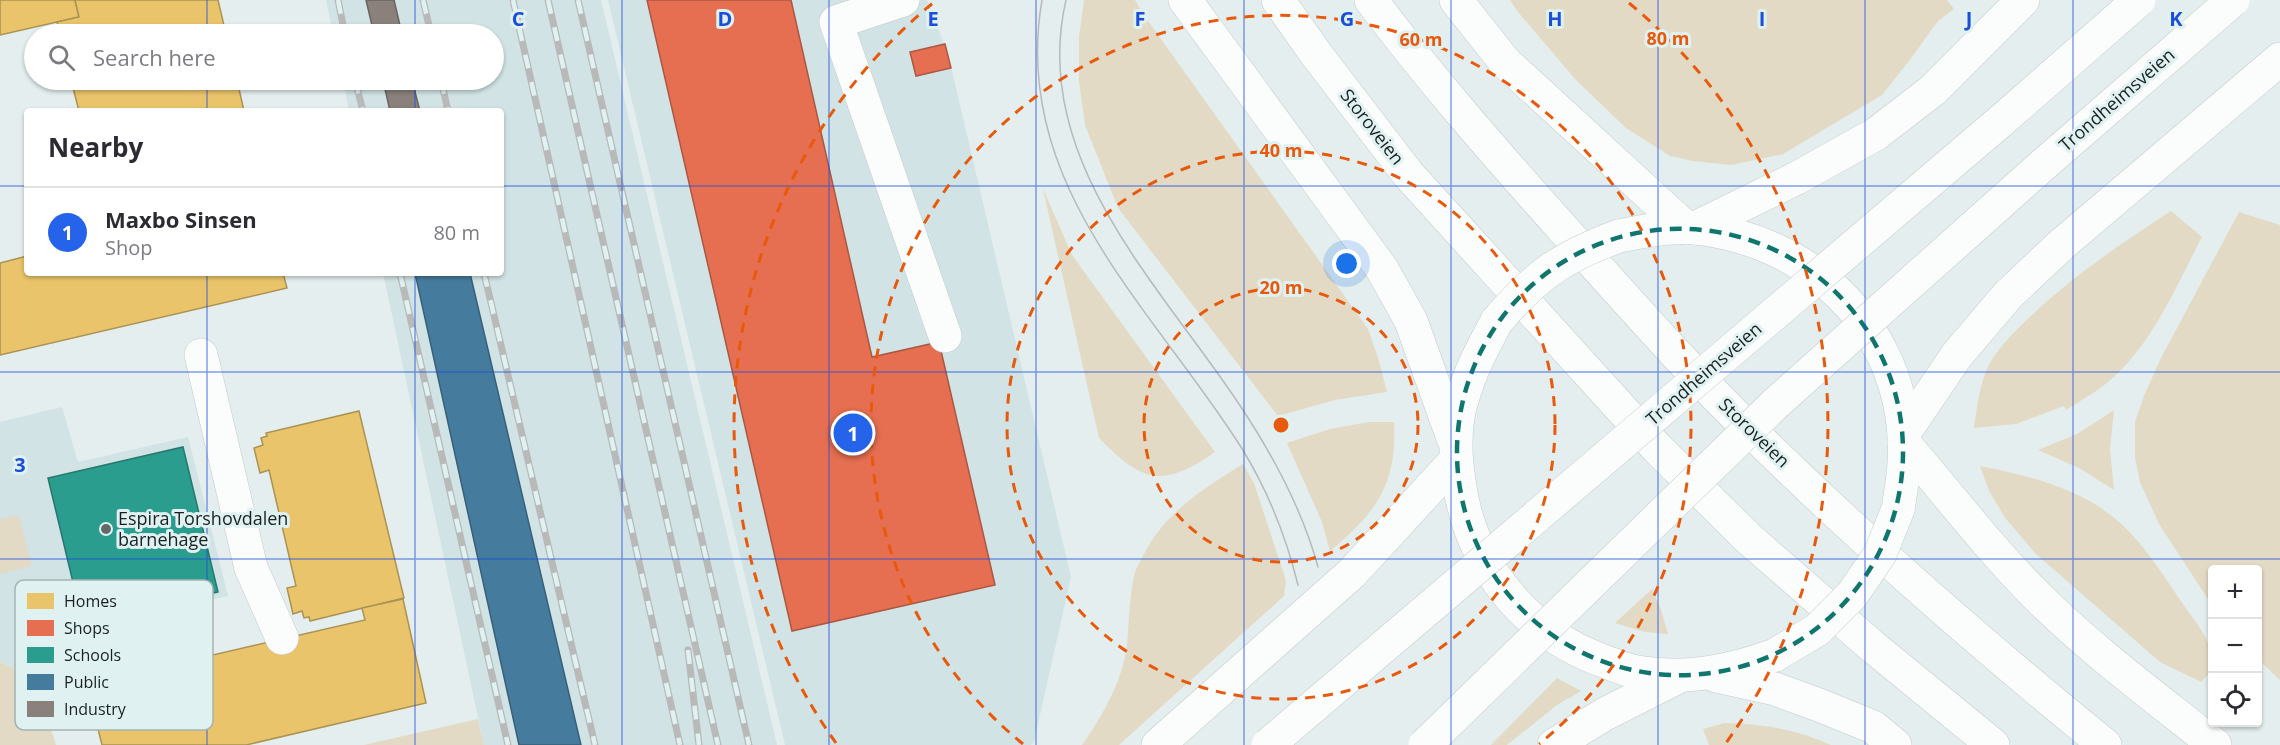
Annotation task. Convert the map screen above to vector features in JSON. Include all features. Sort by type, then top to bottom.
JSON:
[{"type":"main road","points":[[903,0],[831,11],[945,336]]},
{"type":"main road","name":"Storoveien","points":[[1278,0],[1316,54],[1408,174],[1657,448],[1748,538],[1872,646],[1993,745]]},
{"type":"main road","name":"Storoveien","points":[[1371,0],[1472,128],[1716,397],[1806,484],[1916,584],[2105,745]]},
{"type":"main road","points":[[1456,0],[1505,62],[1691,228]]},
{"type":"main road","points":[[1691,228],[1797,178],[1876,134],[1933,90],[2023,0]]},
{"type":"main road","name":"Trondheimsveien","points":[[1268,745],[2002,120],[2139,0]]},
{"type":"main road","name":"Trondheimsveien","points":[[1425,745],[1775,404],[2044,164],[2233,0]]},
{"type":"main road","points":[[1190,4],[1382,269],[1411,321],[1456,453]]},
{"type":"main road","points":[[1904,438],[1957,355],[2008,295],[2061,245],[2280,58]]},
{"type":"main road","points":[[1554,745],[1605,714],[1694,675],[1742,667],[1775,655],[1817,630],[1852,596],[1880,554],[1898,508],[1903,476],[1904,438],[1896,388],[1879,346],[1853,308],[1821,277],[1782,252],[1740,236],[1691,228],[1653,229],[1619,236],[1584,249],[1551,268],[1522,292],[1497,321],[1475,360],[1461,402],[1456,453],[1462,508],[1480,554],[1507,596],[1543,629],[1585,655],[1631,671],[1694,675],[1775,689],[1873,727],[1895,745]]},
{"type":"main road","points":[[201,355],[251,568],[282,638]]},
{"type":"main road","points":[[1904,438],[1979,531],[2036,596],[2111,661],[2215,745]]},
{"type":"main road","points":[[1158,745],[1352,573],[1456,453]]},
{"type":"highlighted area","points":[[1695,228],[1740,236],[1782,252],[1821,277],[1853,308],[1879,346],[1896,388],[1904,433],[1898,509],[1880,554],[1852,595],[1817,630],[1775,655],[1708,674],[1631,671],[1585,655],[1543,629],[1507,595],[1485,562],[1462,509],[1456,460],[1461,402],[1475,360],[1497,321],[1522,292],[1584,249],[1652,229]]},
{"type":"shaded area","points":[[326,0],[601,0],[777,745],[484,745],[384,276],[504,276],[504,108],[348,108],[345,90],[504,90],[504,24],[331,24]]},
{"type":"shaded area","points":[[608,0],[927,0],[948,54],[1071,577],[1034,742],[1031,745],[785,745]]},
{"type":"shaded area","points":[[1084,0],[1135,0],[1368,329],[1387,392],[1335,400],[1278,416],[1118,208],[1085,125],[1079,82],[1079,37]]},
{"type":"shaded area","points":[[1510,0],[1947,0],[1954,9],[1938,21],[1882,95],[1783,154],[1731,165],[1670,156],[1626,128],[1576,80]]},
{"type":"shaded area","points":[[1043,189],[1072,255],[1215,452],[1197,464],[1181,472],[1166,475],[1141,472],[1114,453],[1099,438]]},
{"type":"shaded area","points":[[2171,211],[2202,237],[2162,314],[2123,368],[2103,386],[2066,410],[2064,406],[2016,424],[1974,428],[1984,376],[1995,354],[2006,341],[2047,301],[2081,273]]},
{"type":"shaded area","points":[[2239,212],[2280,225],[2280,680],[2262,663],[2262,565],[2208,565],[2208,599],[2159,524],[2140,482],[2135,458],[2135,422],[2160,360]]},
{"type":"shaded area","name":"Espira Torshovdalen barnehage","points":[[62,407],[78,462],[188,437],[228,596],[213,599],[213,580],[15,580],[15,669],[0,662],[0,422]]},
{"type":"shaded area","points":[[2114,410],[2110,449],[2114,490],[2079,468],[2038,450],[2077,434]]},
{"type":"shaded area","points":[[1369,422],[1394,422],[1392,463],[1387,480],[1372,509],[1330,551],[1322,522],[1287,443],[1330,429]]},
{"type":"shaded area","points":[[1243,464],[1254,483],[1286,581],[1284,596],[1119,745],[1082,745],[1104,710],[1121,671],[1127,645],[1130,602],[1135,574],[1152,541],[1162,527],[1186,503]]},
{"type":"shaded area","points":[[1980,466],[2032,478],[2066,490],[2098,506],[2112,516],[2150,556],[2199,626],[2208,644],[2208,674],[2201,682],[2160,662],[2036,554],[2006,519],[1989,491]]},
{"type":"shaded area","points":[[19,515],[32,566],[0,574],[0,519]]},
{"type":"shaded area","points":[[1652,589],[1668,634],[1645,632],[1615,623]]},
{"type":"shaded area","points":[[0,662],[15,669],[15,730],[51,730],[56,745],[0,745]]},
{"type":"shaded area","points":[[1557,678],[1581,691],[1557,705],[1507,745],[1491,745]]},
{"type":"shaded area","points":[[478,719],[484,745],[364,745]]},
{"type":"shaded area","points":[[1725,723],[1779,728],[1831,745],[1709,745],[1703,729]]},
{"type":"building: Homes","points":[[0,0],[75,0],[79,17],[48,24],[24,24],[24,30],[0,35]]},
{"type":"building: Homes","points":[[75,0],[218,0],[224,24],[58,24],[57,22],[79,17]]},
{"type":"building: Homes","points":[[74,90],[239,90],[243,108],[78,108]]},
{"type":"building: Homes","points":[[24,257],[24,276],[284,276],[287,288],[0,355],[0,263]]},
{"type":"building: Homes","points":[[359,411],[404,598],[310,621],[309,617],[304,618],[302,611],[293,614],[287,588],[296,586],[269,470],[260,473],[254,448],[263,445],[261,438],[267,436],[266,433]]},
{"type":"building: Homes","points":[[403,599],[426,703],[246,745],[102,745],[98,730],[213,730],[213,655],[365,620],[362,608]]},
{"type":"building: Shops","points":[[647,0],[791,0],[872,357],[939,342],[995,585],[792,631]]},
{"type":"building: Shops","points":[[945,44],[951,68],[916,76],[910,52]]},
{"type":"building: Schools","points":[[183,447],[218,592],[213,593],[213,580],[72,580],[48,478]]},
{"type":"building: Public","points":[[416,276],[471,276],[581,745],[519,745]]},
{"type":"building: Industry","points":[[366,0],[394,0],[400,24],[372,24]]},
{"type":"building: Industry","points":[[385,90],[415,90],[419,108],[389,108]]},
{"type":"tram line","points":[[1042,0],[1038,66],[1047,128],[1067,185],[1096,240],[1130,293],[1206,395],[1241,447],[1275,513],[1298,585]]},
{"type":"tram line","points":[[1066,0],[1060,58],[1066,113],[1084,166],[1109,217],[1140,266],[1239,404],[1263,443],[1295,503],[1318,567]]},
{"type":"railway","points":[[338,0],[343,24]]},
{"type":"railway","points":[[423,0],[429,24]]},
{"type":"railway","points":[[513,0],[680,745]]},
{"type":"railway","points":[[548,0],[718,745]]},
{"type":"railway","points":[[578,0],[749,745]]},
{"type":"railway","points":[[358,90],[362,108]]},
{"type":"railway","points":[[443,90],[447,108]]},
{"type":"railway","points":[[401,276],[508,745]]},
{"type":"railway","points":[[485,276],[595,745]]},
{"type":"railway","points":[[688,650],[699,745]]},
{"type":"place","name":"Maxbo Sinsen","points":[[853,433]]},
{"type":"place","name":"Espira Torshovdalen barnehage","points":[[106,529]]}]
